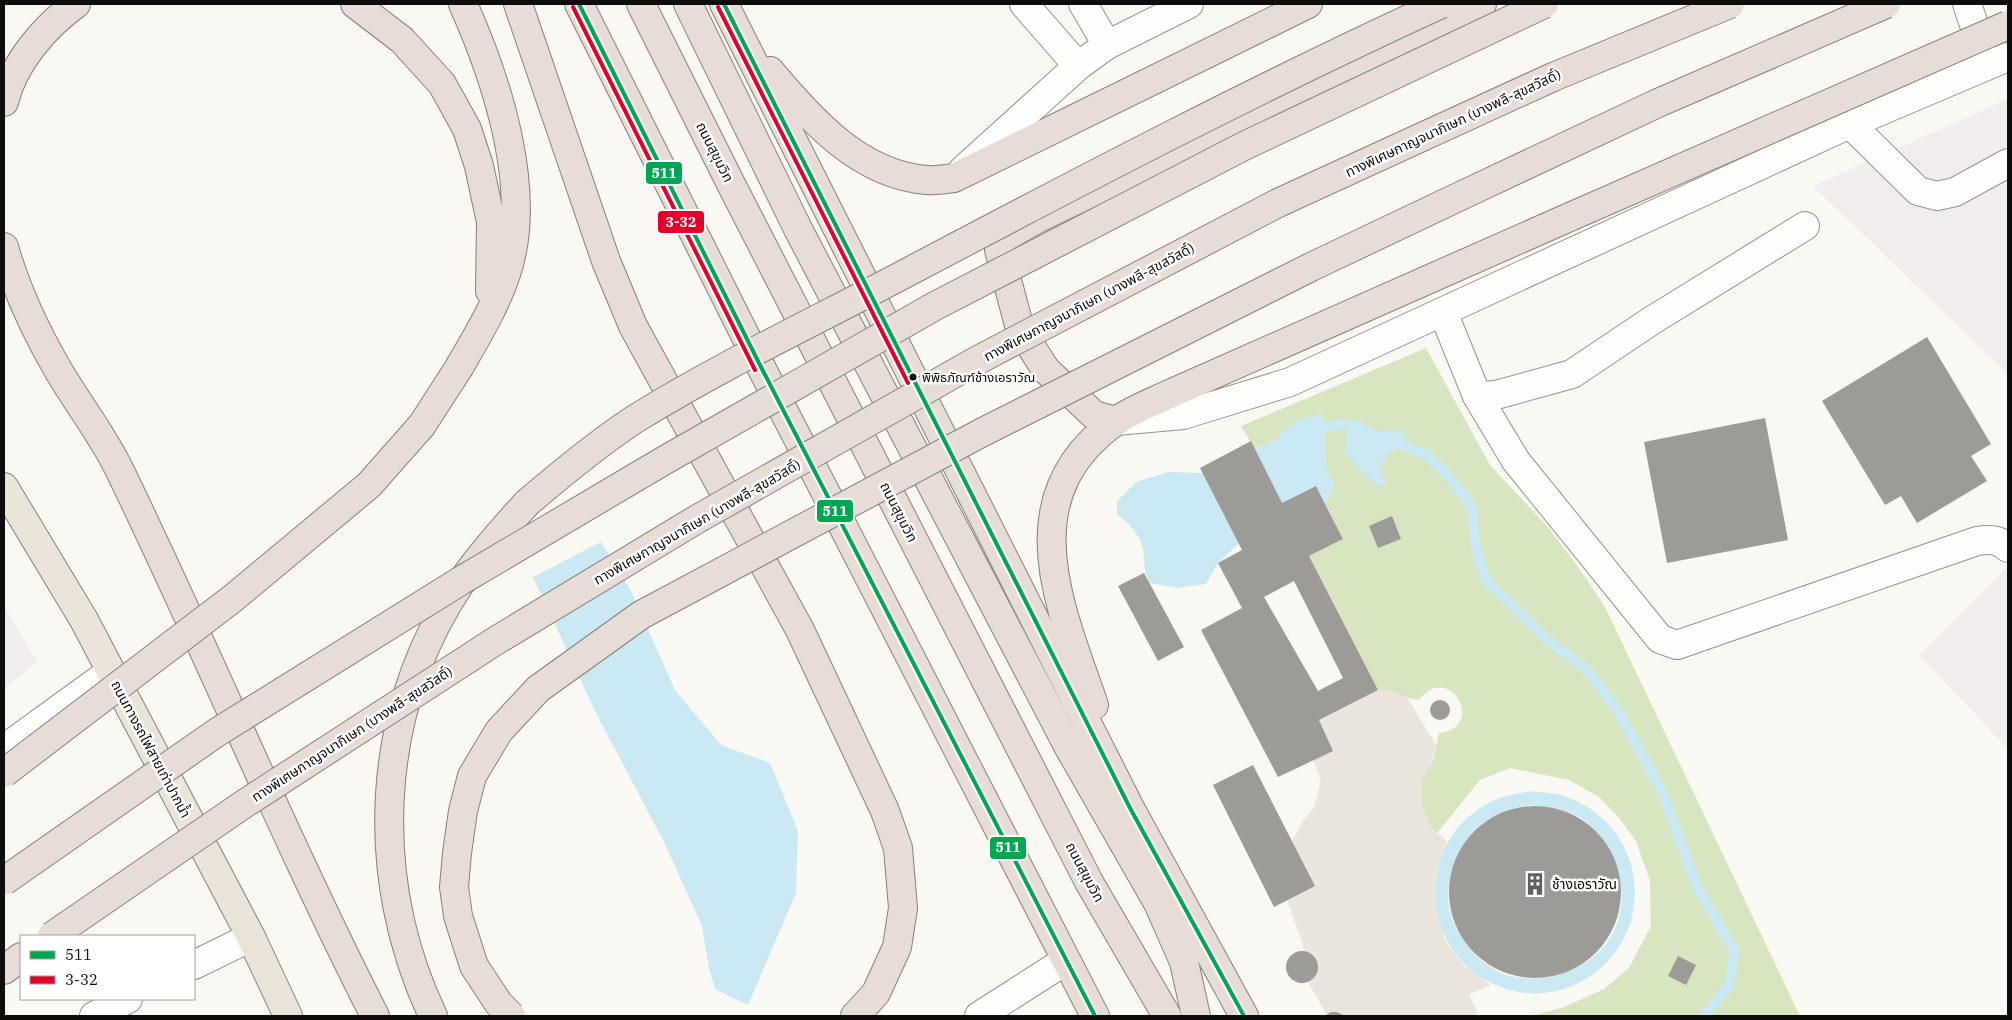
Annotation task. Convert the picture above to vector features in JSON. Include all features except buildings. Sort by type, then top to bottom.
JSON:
[{"type":"highway","points":[[4,102],[7,90],[25,57],[54,20],[76,4]]},
{"type":"highway","points":[[355,4],[402,40],[442,84],[467,129],[479,166],[491,222],[490,313]]},
{"type":"highway","points":[[4,773],[232,599],[369,485],[422,426],[460,366],[490,313],[506,273],[515,236],[515,194],[508,140],[493,83],[463,4]]},
{"type":"highway","points":[[518,4],[606,261],[633,326],[800,630],[885,811],[898,848],[902,908],[897,947],[876,994],[855,1016]]},
{"type":"highway","points":[[579,4],[761,367],[1095,1016]]},
{"type":"highway","name":"ถนนสุขุมวิท","points":[[641,4],[731,184],[1089,882],[1167,1016]]},
{"type":"highway","points":[[688,4],[798,229],[1068,746],[1158,903],[1184,962],[1196,1016]]},
{"type":"highway","points":[[724,4],[1130,808],[1244,1016]]},
{"type":"highway","points":[[739,34],[797,103],[823,130],[880,169],[928,181],[954,178],[1308,4]]},
{"type":"highway","points":[[433,1016],[421,991],[402,934],[392,873],[388,817],[392,756],[411,686],[433,632],[460,586],[489,544],[527,503],[574,463],[634,420],[706,379],[987,231],[1282,81],[1441,4]]},
{"type":"highway","points":[[1116,421],[1094,414],[1080,404],[1046,370],[1020,328],[999,250],[1002,239],[1037,219],[1482,4]]},
{"type":"highway","points":[[4,881],[216,734],[462,580],[715,431],[935,306],[1244,146],[1544,4]]},
{"type":"highway","name":"ทางพิเศษกาญจนาภิเษก (บางพลี-สุขสวัสดิ์)","points":[[53,935],[244,804],[497,640],[699,518],[978,360],[1278,203],[1553,77],[1730,4]]},
{"type":"highway","points":[[511,1016],[499,1004],[474,966],[458,916],[454,887],[456,862],[463,812],[472,776],[499,731],[538,689],[641,615],[981,433],[1311,267],[1462,195],[1658,103],[1886,4]]},
{"type":"highway","points":[[1130,808],[1064,618],[1053,572],[1050,533],[1057,499],[1070,470],[1086,449],[1116,421],[1174,392],[2008,25]]},
{"type":"highway","points":[[4,247],[14,281],[56,367],[118,468],[184,605],[321,910],[375,1016]]},
{"type":"highway","points":[[4,970],[20,958]]},
{"type":"main road","name":"ถนนทางรถไฟสายเก่าปากน้ำ","points":[[4,487],[84,620],[251,937],[288,1016]]},
{"type":"street","points":[[1024,4],[1078,66]]},
{"type":"street","points":[[1084,4],[1107,45]]},
{"type":"street","points":[[954,178],[1078,66],[1107,45],[1189,4]]},
{"type":"street","points":[[1967,4],[1981,45],[1972,71]]},
{"type":"street","points":[[1116,421],[1183,415],[1290,382],[1850,124],[2008,57]]},
{"type":"street","points":[[1850,124],[1918,191],[1937,196],[1955,192],[2008,163]]},
{"type":"street","points":[[1477,396],[1496,395],[1572,374],[1651,321],[1805,226]]},
{"type":"street","points":[[1443,312],[1477,396],[1516,461],[1660,639],[1677,645],[1977,541],[1989,538],[2004,544],[2008,548]]},
{"type":"street","points":[[4,748],[110,672]]},
{"type":"street","points":[[195,965],[251,937]]},
{"type":"street","points":[[979,1016],[1065,960]]},
{"type":"street","points":[[94,1016],[126,1000]]},
{"type":"shaded area","points":[[2008,99],[2008,374],[1813,186]]},
{"type":"shaded area","points":[[2008,566],[2008,749],[1919,655]]},
{"type":"shaded area","points":[[4,606],[37,662],[4,689]]},
{"type":"shaded area","points":[[1378,690],[1389,690],[1408,699],[1436,745],[1430,767],[1422,780],[1422,807],[1432,829],[1447,841],[1436,873],[1444,939],[1464,966],[1491,985],[1469,994],[1478,1013],[1472,1016],[1345,1016],[1332,1012],[1326,1014],[1308,982],[1316,976],[1317,961],[1314,956],[1305,951],[1287,900],[1292,842],[1302,823],[1314,807],[1321,781],[1313,760],[1319,720]]},
{"type":"green space","points":[[1426,348],[1490,465],[1546,525],[1576,564],[1605,607],[1800,1016],[1530,1016],[1564,1007],[1604,989],[1629,968],[1651,926],[1650,881],[1636,841],[1620,819],[1599,797],[1569,780],[1510,768],[1480,780],[1437,833],[1432,829],[1422,807],[1422,780],[1433,760],[1439,733],[1453,729],[1461,720],[1462,710],[1459,700],[1451,692],[1442,688],[1430,690],[1419,700],[1389,691],[1378,690],[1309,556],[1343,539],[1325,502],[1335,487],[1326,467],[1323,414],[1295,421],[1275,440],[1255,449],[1241,426]]},
{"type":"water","points":[[1323,414],[1326,467],[1335,487],[1325,502],[1316,486],[1282,503],[1218,563],[1206,584],[1177,588],[1150,583],[1145,570],[1143,549],[1139,538],[1117,514],[1117,501],[1136,482],[1168,472],[1203,473],[1275,440],[1295,421]]},
{"type":"water","points":[[1358,421],[1380,432],[1401,430],[1407,447],[1387,453],[1380,470],[1386,483],[1377,485],[1361,472],[1345,453],[1347,424]]},
{"type":"water","points":[[601,542],[630,589],[675,690],[721,745],[770,763],[798,831],[796,893],[748,1005],[715,989],[709,968],[702,926],[664,842],[596,713],[533,577]]},
{"type":"water","points":[[1530,791],[1564,796],[1594,811],[1616,833],[1629,859],[1635,888],[1632,917],[1621,944],[1601,968],[1572,986],[1557,991],[1541,993],[1510,990],[1472,972],[1460,960],[1443,932],[1437,910],[1435,888],[1438,866],[1446,845],[1459,827],[1476,811],[1497,799]],"holes":[[[1530,805],[1571,813],[1584,820],[1597,833],[1608,847],[1616,864],[1621,882],[1622,900],[1619,917],[1612,934],[1601,950],[1590,959],[1578,967],[1550,977],[1520,978],[1506,975],[1493,969],[1477,957],[1468,947],[1451,917],[1448,890],[1455,862],[1461,849],[1478,827],[1502,813]]]},
{"type":"waterway","points":[[1323,428],[1347,424]]},
{"type":"waterway","points":[[1407,447],[1427,455],[1446,473],[1472,507],[1476,549],[1487,581],[1547,639],[1589,672],[1617,709],[1662,792],[1698,889],[1735,952],[1729,986],[1703,1016]]},
{"type":"transit line","name":"511","points":[[579,4],[761,367],[1095,1016]]},
{"type":"transit line","name":"511","points":[[724,4],[1130,808],[1244,1016]]},
{"type":"transit line","name":"3-32","points":[[573,7],[755,370]]},
{"type":"transit line","name":"3-32","points":[[718,7],[908,383]]},
{"type":"place","name":"พิพิธภัณฑ์ช้างเอราวัณ","points":[[913,377]]},
{"type":"place","name":"ช้างเอราวัณ","points":[[1535,884]]}]
